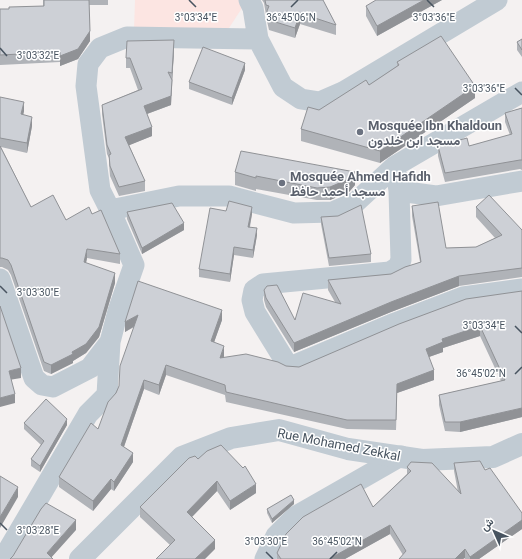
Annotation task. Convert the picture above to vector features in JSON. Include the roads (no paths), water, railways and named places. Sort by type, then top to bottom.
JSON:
[{"type":"street","points":[[249,0],[253,8],[258,40],[283,87],[301,98],[320,102],[343,92],[497,0]]},
{"type":"street","points":[[3,559],[88,414],[107,395],[110,342],[118,311],[134,266],[100,190],[86,86],[88,64],[100,48],[126,37],[258,40]]},
{"type":"street","points":[[110,210],[179,196],[229,196],[294,213],[333,212],[356,202],[395,166],[522,92]]},
{"type":"street","points":[[395,166],[399,191],[401,260],[398,266],[390,272],[263,284],[254,290],[252,300],[255,312],[287,364],[295,365],[395,323],[463,297],[522,289]]},
{"type":"street","points":[[399,191],[436,196],[522,181]]},
{"type":"street","points":[[0,279],[34,378],[42,385],[53,387],[90,368],[110,342]]},
{"type":"street","name":"Rue Mohamed Zekkal","points":[[80,559],[182,457],[232,438],[279,430],[348,449],[422,460],[493,457],[522,444]]},
{"type":"street","points":[[265,559],[276,536],[296,516],[401,456]]},
{"type":"place","name":"Mosquée Ibn Khaldoun مسجد ابن خلدون","points":[[360,132]]},
{"type":"place","name":"Mosquée Ahmed Hafidh مسجد أحمد حافظ","points":[[282,183]]}]
